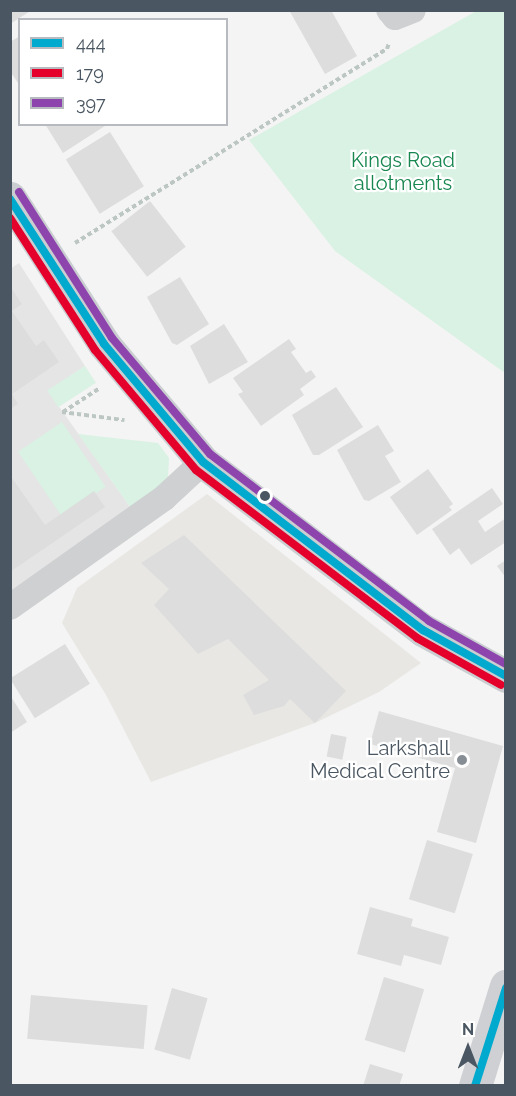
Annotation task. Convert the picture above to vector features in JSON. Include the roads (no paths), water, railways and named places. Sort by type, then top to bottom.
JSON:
[{"type":"main road","points":[[10,198],[125,371],[203,462],[423,630],[506,676]]},
{"type":"main road","points":[[475,1086],[506,986]]},
{"type":"street","points":[[10,607],[164,498],[203,462]]},
{"type":"place","name":"Larkshall Medical Centre","points":[[462,760]]},
{"type":"park label","name":"Kings Road allotments","points":[[403,172]]}]
